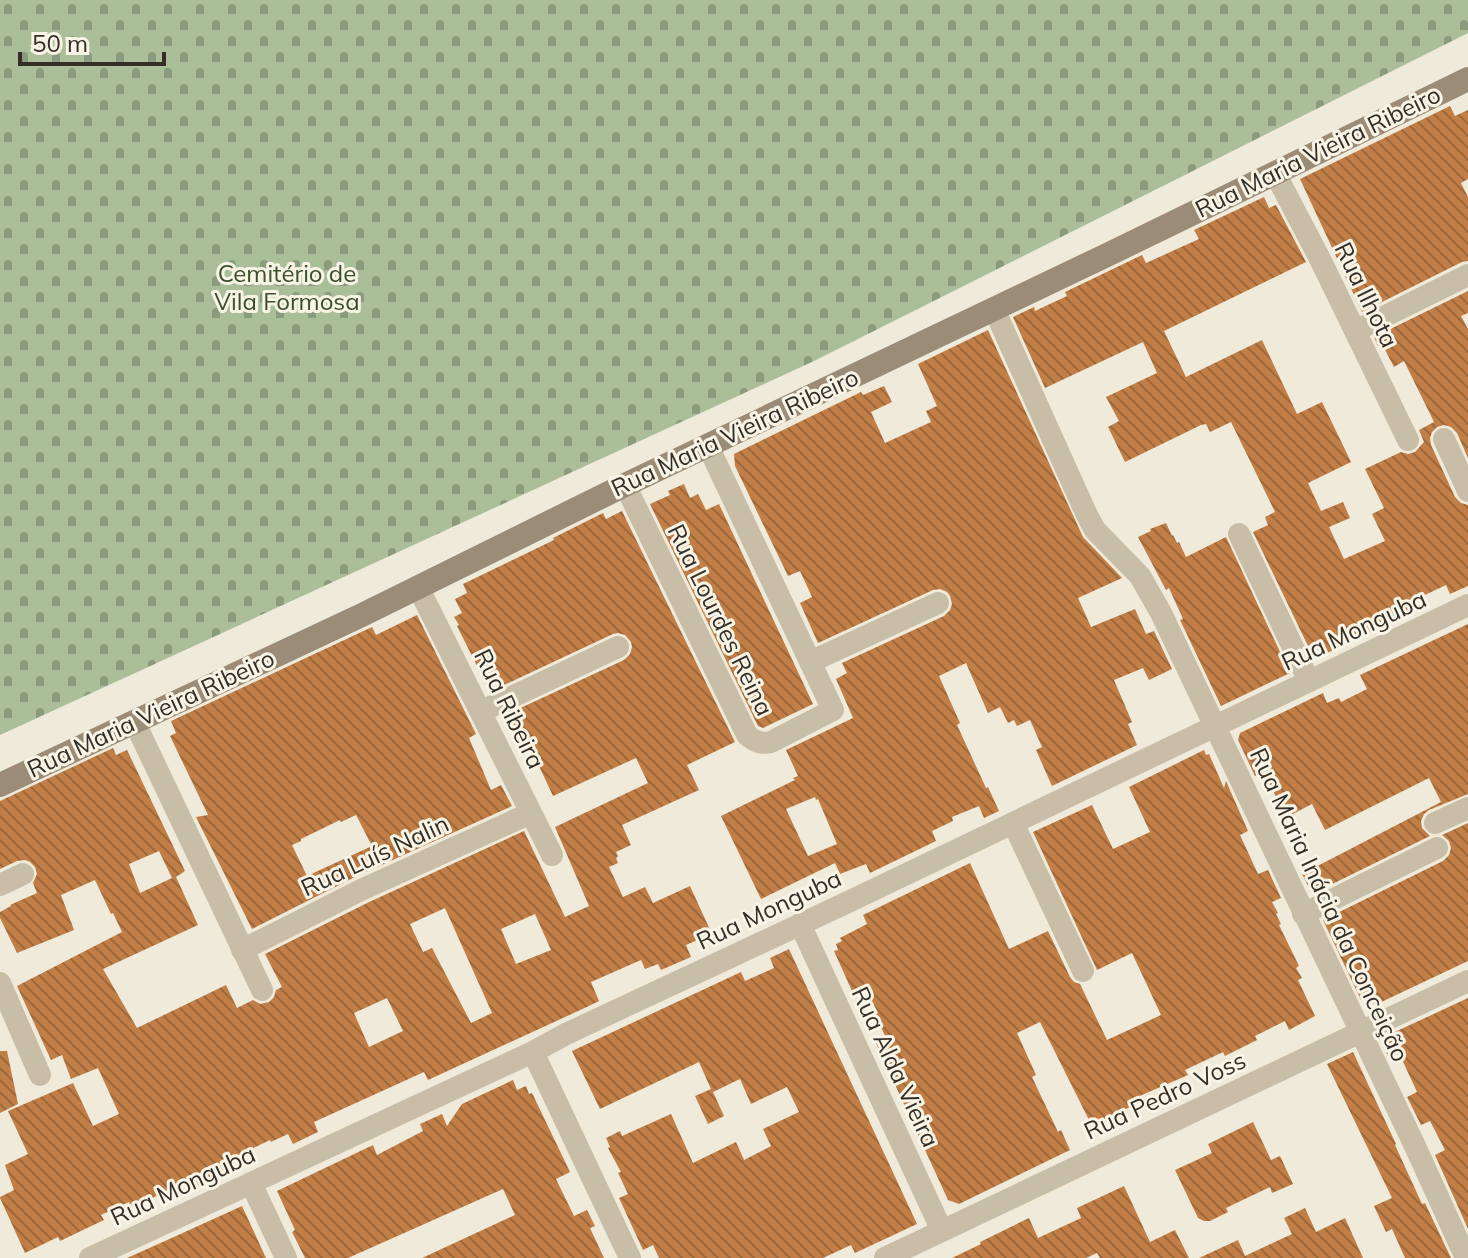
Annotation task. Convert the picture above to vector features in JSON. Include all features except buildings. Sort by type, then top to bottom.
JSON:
[{"type":"street","name":"Rua Maria Vieira Ribeiro","points":[[0,785],[418,587],[1468,79]]},
{"type":"street","name":"Rua Ilhota","points":[[1275,173],[1408,440]]},
{"type":"street","points":[[1355,331],[1468,275]]},
{"type":"street","name":"Rua Maria Inácia da Conceição","points":[[994,309],[1090,521],[1140,576],[1161,613],[1466,1258]]},
{"type":"street","points":[[1444,439],[1468,491]]},
{"type":"street","points":[[708,446],[810,662],[938,603]]},
{"type":"street","name":"Rua Lourdes Reina","points":[[625,485],[747,735],[754,741],[771,742],[833,710],[810,662]]},
{"type":"street","points":[[1239,534],[1309,681]]},
{"type":"street","name":"Rua Ribeira","points":[[418,587],[552,855]]},
{"type":"street","name":"Rua Monguba","points":[[90,1258],[533,1052],[579,1027],[1468,605]]},
{"type":"street","points":[[482,711],[618,647]]},
{"type":"street","points":[[135,723],[262,990]]},
{"type":"street","points":[[1435,823],[1468,808]]},
{"type":"street","name":"Rua Luís Nalin","points":[[242,950],[361,890],[531,813]]},
{"type":"street","points":[[1013,823],[1083,971]]},
{"type":"street","points":[[1303,914],[1437,848]]},
{"type":"street","points":[[0,885],[23,874]]},
{"type":"street","name":"Rua Alda Vieira","points":[[800,924],[942,1231]]},
{"type":"street","name":"Rua Pedro Voss","points":[[885,1258],[1468,981]]},
{"type":"street","points":[[0,983],[40,1075]]},
{"type":"street","points":[[533,1052],[630,1258]]},
{"type":"street","points":[[251,1183],[286,1258]]},
{"type":"green space","name":"Cemitério de Vila Formosa","points":[[0,0],[1468,0],[1468,33],[814,361],[0,735]]}]
